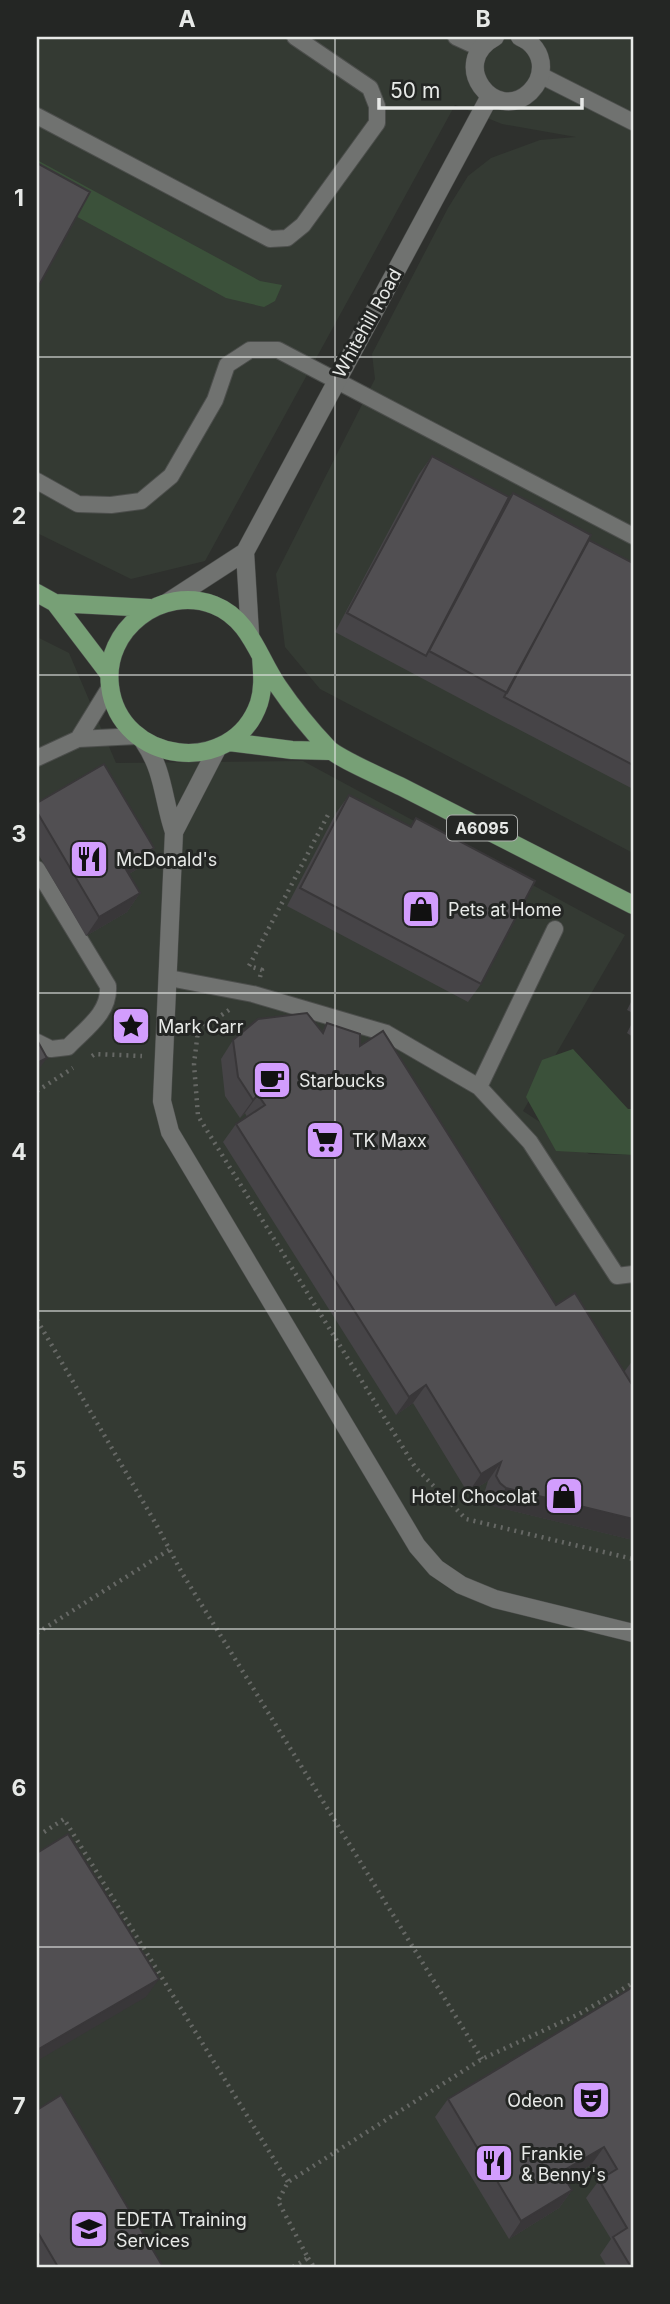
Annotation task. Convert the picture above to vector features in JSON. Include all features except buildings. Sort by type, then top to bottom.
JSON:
[{"type":"main road","name":"A6095","points":[[37,593],[55,603],[109,680],[119,714],[141,739],[168,752],[193,754],[223,744],[246,725],[258,704],[263,680],[261,656]]},
{"type":"main road","name":"A6095","points":[[109,680],[112,654],[121,636],[134,620],[150,608],[168,602],[192,600],[214,605],[235,617],[250,634],[277,684],[330,751],[633,905]]},
{"type":"main road","name":"A6095","points":[[55,603],[150,608]]},
{"type":"main road","name":"A6095","points":[[223,744],[330,751]]},
{"type":"street","points":[[495,37],[480,48],[476,58],[477,79],[482,89],[490,96],[510,101],[521,99],[536,85],[540,75],[538,55],[524,38]]},
{"type":"street","name":"Whitehill Road","points":[[168,602],[245,552],[490,96]]},
{"type":"street","points":[[245,552],[250,634]]},
{"type":"street","points":[[141,739],[156,758],[162,777],[166,808],[174,832],[169,978],[162,1057],[162,1101],[170,1132],[417,1546],[436,1567],[461,1585],[495,1599],[633,1633]]},
{"type":"street","points":[[174,832],[223,744]]},
{"type":"lane","points":[[37,116],[270,239],[287,238],[303,225],[377,124],[377,106],[370,88],[295,37]]},
{"type":"lane","points":[[456,37],[480,48]]},
{"type":"lane","points":[[540,75],[633,122]]},
{"type":"lane","points":[[37,481],[78,504],[111,505],[141,501],[171,476],[215,400],[227,365],[250,350],[278,350],[633,536]]},
{"type":"lane","points":[[78,740],[109,680]]},
{"type":"lane","points":[[37,758],[78,740],[141,739]]},
{"type":"lane","points":[[37,869],[108,986],[109,998],[103,1011],[68,1047],[51,1049],[37,1042]]},
{"type":"lane","points":[[479,1087],[555,929]]},
{"type":"lane","points":[[169,978],[253,994],[386,1033],[479,1087],[530,1142],[617,1276],[633,1274]]},
{"type":"path","points":[[253,994],[262,970],[249,966],[329,813]]},
{"type":"path","points":[[232,1009],[198,1031],[194,1064],[198,1115],[415,1467],[466,1519],[633,1559]]},
{"type":"path","points":[[37,1091],[95,1054],[162,1057],[194,1064]]},
{"type":"path","points":[[37,1320],[181,1573],[482,2059]]},
{"type":"path","points":[[37,1633],[170,1550]]},
{"type":"path","points":[[44,1832],[64,1819],[288,2182]]},
{"type":"path","points":[[314,2267],[278,2201],[288,2182],[482,2059],[579,2014],[633,1983]]},
{"type":"path","points":[[293,2267],[308,2258]]},
{"type":"shaded area","points":[[37,37],[633,37],[633,853],[320,689],[285,647],[276,574],[375,379],[372,354],[448,208],[468,176],[491,158],[540,140],[576,137],[502,124],[455,105],[205,561],[131,579],[37,533]]},
{"type":"shaded area","points":[[37,637],[69,653],[116,763],[303,761],[625,935],[523,1111],[589,1154],[633,1155],[633,2267],[37,2267]]},
{"type":"green space","points":[[37,160],[260,281],[282,285],[275,301],[264,307],[226,298],[37,195]]},
{"type":"green space","points":[[573,1049],[628,1109],[633,1109],[633,1155],[556,1151],[526,1097],[542,1060]]},
{"type":"place","name":"McDonald's","points":[[89,859]]},
{"type":"place","name":"Pets at Home","points":[[421,909]]},
{"type":"place","name":"Mark Carr","points":[[131,1026]]},
{"type":"place","name":"Starbucks","points":[[272,1080]]},
{"type":"place","name":"TK Maxx","points":[[325,1140]]},
{"type":"place","name":"Hotel Chocolat","points":[[564,1496]]},
{"type":"place","name":"Odeon","points":[[591,2100]]},
{"type":"place","name":"Frankie & Benny's","points":[[494,2163]]},
{"type":"place","name":"EDETA Training Services","points":[[89,2229]]}]
